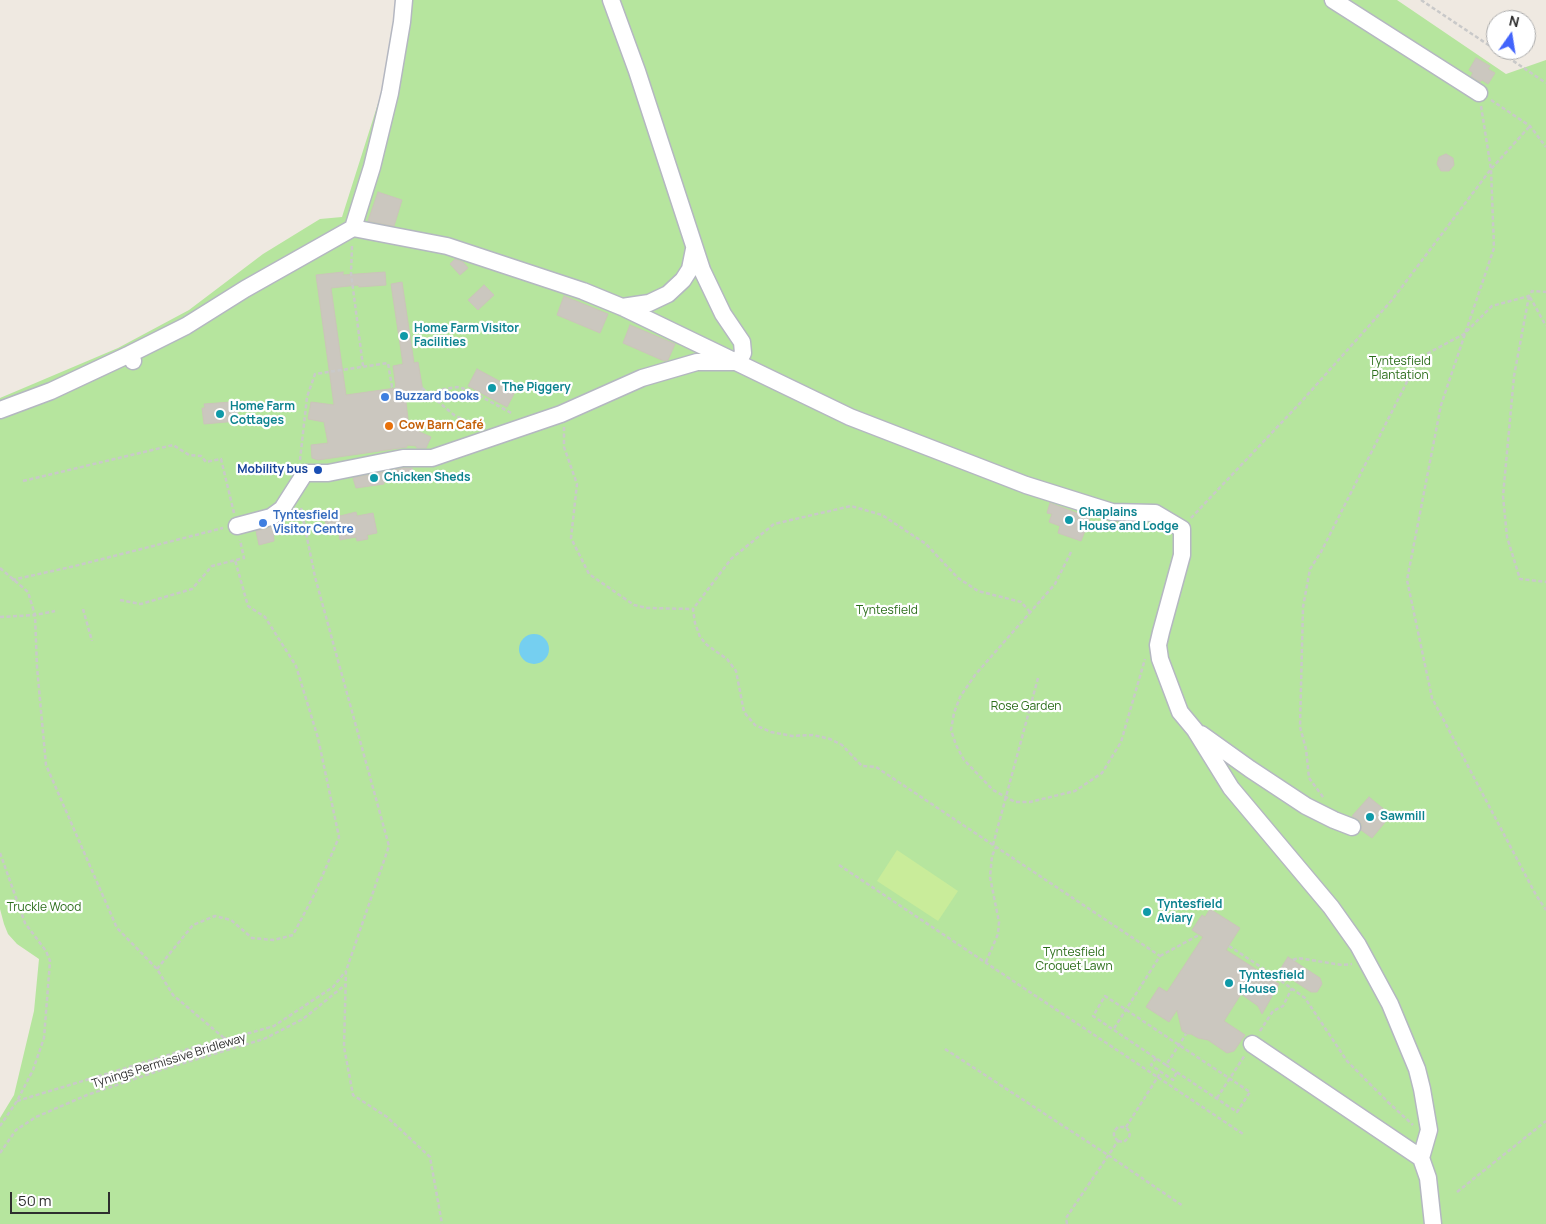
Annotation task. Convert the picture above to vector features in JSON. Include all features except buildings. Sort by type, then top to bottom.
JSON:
[{"type":"lane","points":[[353,228],[372,167],[390,94],[404,0]]},
{"type":"lane","points":[[611,0],[637,71],[702,270],[723,314],[742,342],[743,353],[738,362]]},
{"type":"lane","points":[[1333,0],[1479,93]]},
{"type":"lane","points":[[0,410],[51,392],[132,357],[186,326],[244,289],[353,228],[447,246],[550,279],[622,306],[850,417],[1016,482],[1112,512],[1155,513],[1182,529],[1182,555],[1158,645],[1160,659],[1180,712],[1195,730],[1231,788],[1331,906],[1365,955],[1390,1004],[1417,1068],[1429,1130],[1420,1158]]},
{"type":"lane","points":[[622,306],[649,303],[672,290],[683,280],[690,269],[694,247]]},
{"type":"lane","points":[[237,526],[271,517],[282,509],[305,473],[328,473],[404,458],[432,458],[561,414],[642,378],[697,362],[738,362]]},
{"type":"lane","points":[[1195,730],[1306,806],[1352,827]]},
{"type":"lane","points":[[1252,1044],[1420,1158],[1428,1178],[1433,1224]]},
{"type":"path","points":[[1421,0],[1486,43]]},
{"type":"path","points":[[1511,60],[1546,83]]},
{"type":"path","points":[[1479,93],[1530,126],[1546,147]]},
{"type":"path","points":[[1479,93],[1491,169],[1494,248],[1441,405],[1407,580],[1432,698],[1536,895],[1546,910]]},
{"type":"path","points":[[1182,529],[1301,402],[1392,300],[1491,169],[1530,126]]},
{"type":"path","points":[[353,228],[351,273],[362,366]]},
{"type":"path","points":[[1546,292],[1532,291],[1529,296],[1514,376],[1503,496],[1507,537],[1520,579],[1546,582]]},
{"type":"path","points":[[1325,800],[1309,778],[1306,750],[1300,727],[1302,607],[1310,569],[1321,552],[1419,358],[1464,334],[1492,306],[1529,296]]},
{"type":"path","points":[[1529,296],[1546,326]]},
{"type":"path","points":[[300,464],[307,397],[315,374],[388,363],[392,387],[410,395],[427,393]]},
{"type":"path","points":[[390,375],[394,374]]},
{"type":"path","points":[[430,396],[439,390],[457,387],[470,390],[531,425]]},
{"type":"path","points":[[422,388],[454,415],[475,425],[485,426]]},
{"type":"path","points":[[561,414],[564,419],[564,447],[577,484],[570,538],[589,574],[634,605],[647,608],[693,609]]},
{"type":"path","points":[[23,481],[173,445],[189,454],[201,456],[206,462],[221,459],[244,558],[212,566],[192,589],[141,604],[120,600]]},
{"type":"path","points":[[298,486],[298,495],[315,577],[389,846],[346,971],[344,1047],[353,1095],[387,1117],[430,1157],[442,1224]]},
{"type":"path","points":[[1030,612],[1022,602],[978,592],[958,578],[926,544],[882,516],[851,506],[774,524],[731,559],[693,609],[700,637],[707,645],[727,659],[736,671],[744,712],[755,725],[771,732],[792,736],[813,735],[836,742],[847,750],[862,766],[876,767],[1160,956]]},
{"type":"path","points":[[12,580],[75,566],[216,529],[237,526]]},
{"type":"path","points":[[1071,552],[1055,584],[975,675],[960,697],[951,730],[964,760],[993,790],[1015,802],[1055,797],[1075,791],[1102,773],[1122,742],[1145,658]]},
{"type":"path","points":[[157,969],[194,925],[215,916],[231,920],[252,938],[274,940],[293,935],[316,893],[339,836],[318,738],[296,666],[265,617],[248,606],[234,560]]},
{"type":"path","points":[[0,568],[28,592],[35,615],[37,667],[46,766],[116,928],[157,969],[173,995],[224,1038]]},
{"type":"path","points":[[83,609],[92,641]]},
{"type":"path","points":[[0,617],[35,615],[55,611]]},
{"type":"path","points":[[986,962],[998,934],[998,916],[990,876],[992,856],[1038,678]]},
{"type":"path","points":[[0,852],[25,923],[46,951],[50,961],[44,1038],[33,1070],[17,1101],[0,1126]]},
{"type":"path","points":[[839,865],[1244,1134]]},
{"type":"path","points":[[1113,1030],[1160,956],[1199,935]]},
{"type":"path","points":[[1229,946],[1276,977]]},
{"type":"path","points":[[1293,960],[1298,958],[1342,965],[1357,964],[1365,955]]},
{"type":"path","points":[[17,1101],[224,1038],[232,1038],[274,1026],[333,987],[346,971]]},
{"type":"path","points":[[1281,981],[1305,998],[1347,1061],[1414,1126],[1429,1130]]},
{"type":"path","name":"Tynings Permissive Bridleway","points":[[0,1153],[16,1130],[36,1117],[87,1095],[164,1069],[264,1039],[303,1019],[345,985]]},
{"type":"path","points":[[1252,1044],[1269,1015],[1283,1006],[1292,988]]},
{"type":"path","points":[[1105,996],[1126,1009],[1250,1092],[1237,1112],[1092,1016],[1105,996]]},
{"type":"path","points":[[1166,1065],[1186,1034]]},
{"type":"path","points":[[944,1049],[1183,1206]]},
{"type":"path","points":[[1156,1058],[1151,1065],[1173,1080],[1177,1072]]},
{"type":"path","points":[[1217,1098],[1237,1066]]},
{"type":"path","points":[[1126,1127],[1162,1072]]},
{"type":"path","points":[[1457,1192],[1546,1121]]},
{"type":"path","points":[[1118,1127],[1126,1127],[1129,1131],[1129,1137],[1124,1142],[1118,1141],[1114,1137],[1114,1131],[1118,1127]]},
{"type":"path","points":[[1067,1224],[1066,1218],[1118,1141]]},
{"type":"green space","name":"Tyntesfield","points":[[399,0],[1397,0],[1506,74],[1546,60],[1546,1224],[0,1224],[0,1118],[14,1095],[34,1011],[39,959],[17,944],[8,934],[0,909],[0,398],[118,348],[189,310],[263,254],[320,219],[342,217],[381,94],[392,69]]},
{"type":"green space","points":[[897,850],[958,891],[938,921],[877,881]]},
{"type":"water","points":[[534,634],[545,638],[549,649],[545,660],[534,664],[523,660],[519,649],[523,638]]},
{"type":"place","name":"Home Farm Visitor Facilities","points":[[404,336]]},
{"type":"place","name":"The Piggery","points":[[492,388]]},
{"type":"place","name":"Buzzard books","points":[[385,397]]},
{"type":"place","name":"Home Farm Cottages","points":[[220,414]]},
{"type":"place","name":"Cow Barn Café","points":[[389,426]]},
{"type":"place","name":"Mobility bus","points":[[318,470]]},
{"type":"place","name":"Chicken Sheds","points":[[374,478]]},
{"type":"place","name":"Chaplains House and Lodge","points":[[1069,520]]},
{"type":"place","name":"Tyntesfield Visitor Centre","points":[[263,523]]},
{"type":"place","name":"Sawmill","points":[[1370,817]]},
{"type":"place","name":"Tyntesfield Aviary","points":[[1147,912]]},
{"type":"place","name":"Tyntesfield House","points":[[1229,983]]},
{"type":"park label","name":"Tyntesfield Plantation","points":[[1400,369]]},
{"type":"park label","name":"Rose Garden","points":[[1026,707]]},
{"type":"park label","name":"Truckle Wood","points":[[44,908]]},
{"type":"park label","name":"Tyntesfield Croquet Lawn","points":[[1074,960]]}]
